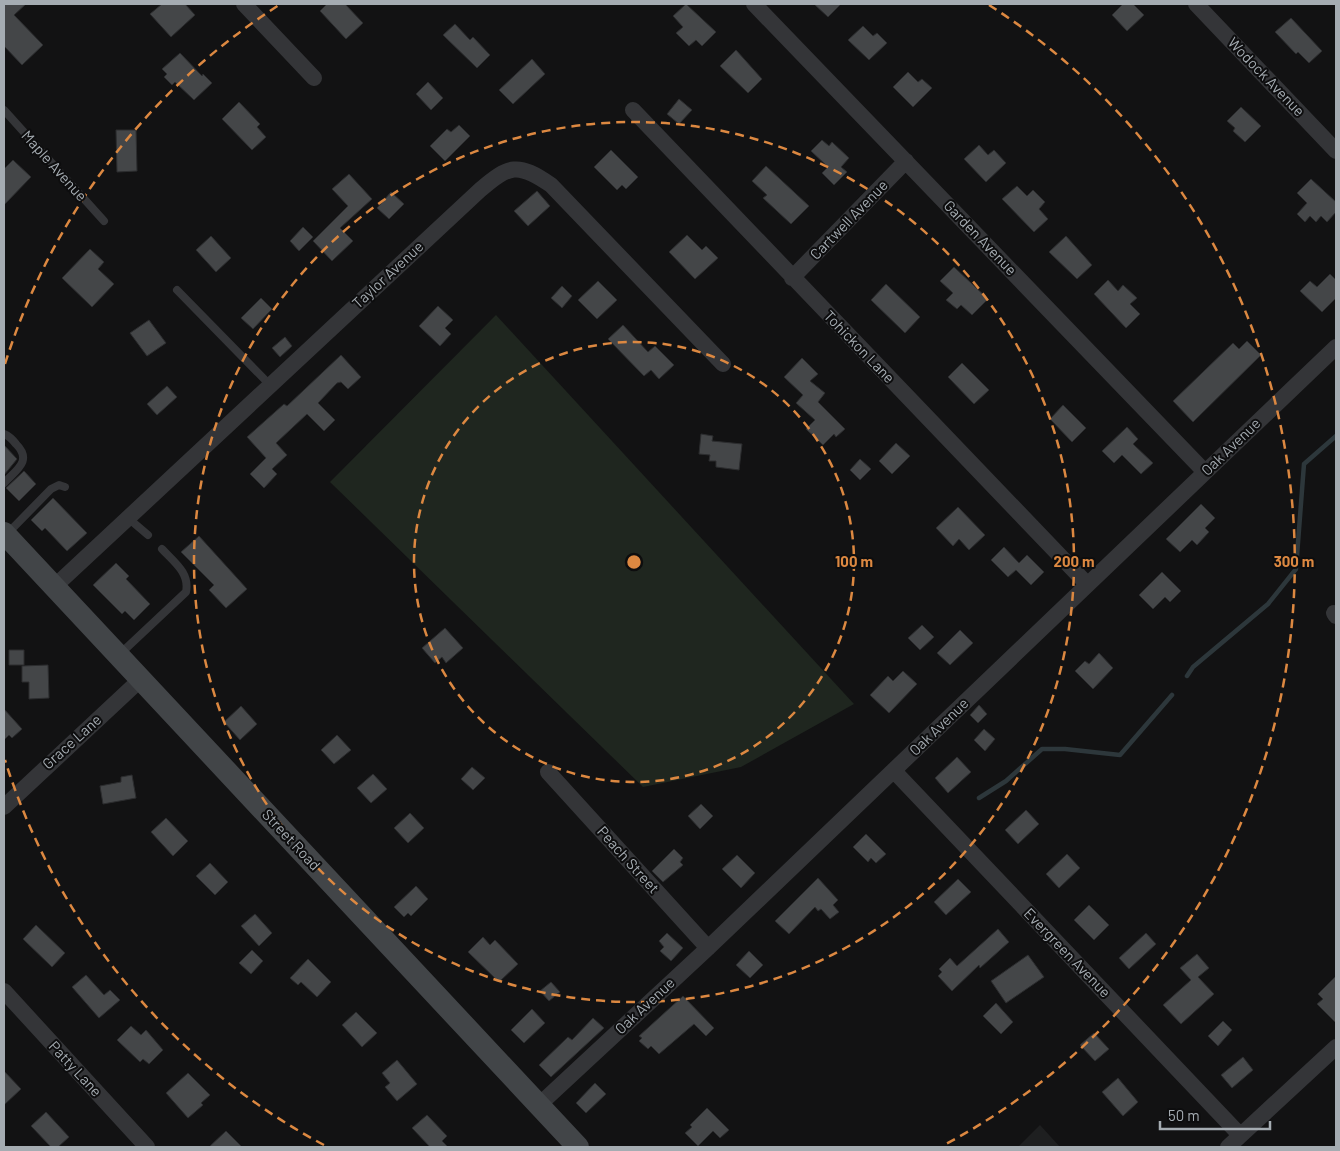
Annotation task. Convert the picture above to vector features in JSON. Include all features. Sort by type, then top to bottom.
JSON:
[{"type":"main road","name":"Street Road","points":[[5,534],[578,1147]]},
{"type":"street","points":[[244,4],[314,78]]},
{"type":"street","name":"Garden Avenue","points":[[754,4],[1205,472]]},
{"type":"street","name":"Wodock Avenue","points":[[1196,4],[1336,151]]},
{"type":"street","name":"Tohickon Lane","points":[[633,110],[1087,584]]},
{"type":"street","name":"Cartwell Avenue","points":[[792,278],[906,161]]},
{"type":"street","name":"Taylor Avenue","points":[[54,586],[480,190],[500,173],[510,169],[536,174],[551,185],[724,364]]},
{"type":"street","name":"Oak Avenue","points":[[539,1105],[708,948],[1336,347]]},
{"type":"street","name":"Grace Lane","points":[[4,806],[141,679]]},
{"type":"street","name":"Evergreen Avenue","points":[[894,771],[1240,1135]]},
{"type":"street","name":"Peach Street","points":[[548,772],[708,948]]},
{"type":"street","name":"Patty Lane","points":[[4,991],[146,1147]]},
{"type":"street","points":[[1228,1147],[1336,1047]]},
{"type":"lane","name":"Maple Avenue","points":[[4,110],[104,221]]},
{"type":"lane","points":[[177,290],[270,385]]},
{"type":"lane","points":[[4,434],[18,445],[24,453],[24,459],[21,466],[4,483]]},
{"type":"lane","points":[[5,534],[51,489],[59,485],[65,487]]},
{"type":"lane","points":[[128,518],[148,535]]},
{"type":"lane","points":[[119,655],[186,592],[188,584],[186,574],[162,549]]},
{"type":"shaded area","points":[[496,315],[854,704],[741,767],[643,787],[330,482]]},
{"type":"shaded area","points":[[1040,1125],[1060,1147],[1018,1147]]},
{"type":"building","points":[[4,4],[26,4],[14,15],[43,45],[22,65],[4,46]]},
{"type":"building","points":[[162,4],[185,4],[195,15],[171,37],[150,14]]},
{"type":"building","points":[[327,4],[345,4],[363,23],[346,39],[320,11]]},
{"type":"building","points":[[686,4],[716,32],[702,46],[696,40],[689,46],[676,33],[683,27],[673,16]]},
{"type":"building","points":[[814,4],[841,4],[828,17]]},
{"type":"building","points":[[1123,4],[1133,4],[1144,15],[1127,31],[1112,15]]},
{"type":"building","points":[[1291,18],[1322,51],[1309,63],[1298,52],[1296,54],[1275,32]]},
{"type":"building","points":[[455,24],[470,40],[473,37],[490,55],[477,68],[443,35]]},
{"type":"building","points":[[863,26],[873,36],[877,33],[887,43],[869,60],[848,40]]},
{"type":"building","points":[[736,50],[762,79],[748,93],[720,66]]},
{"type":"building","points":[[180,53],[202,76],[203,74],[212,83],[194,100],[175,82],[172,85],[164,77],[167,74],[162,69]]},
{"type":"building","points":[[532,59],[545,74],[513,104],[499,90]]},
{"type":"building","points":[[908,72],[918,82],[922,79],[932,88],[913,107],[893,87]]},
{"type":"building","points":[[428,82],[443,98],[431,110],[416,94]]},
{"type":"building","points":[[679,99],[692,110],[679,124],[667,114]]},
{"type":"building","points":[[239,102],[260,124],[257,127],[266,137],[252,150],[222,119]]},
{"type":"building","points":[[1241,107],[1261,126],[1245,142],[1233,131],[1235,128],[1227,121]]},
{"type":"building","points":[[459,125],[470,136],[445,161],[430,146],[447,129],[451,132]]},
{"type":"building","points":[[116,130],[136,130],[137,171],[117,172]]},
{"type":"building","points":[[822,140],[829,146],[832,142],[849,158],[841,167],[847,172],[834,185],[822,173],[828,167],[811,151]]},
{"type":"building","points":[[979,145],[988,155],[994,150],[1006,163],[986,182],[964,159]]},
{"type":"building","points":[[611,150],[638,177],[626,189],[622,185],[617,190],[594,167]]},
{"type":"building","points":[[13,160],[31,177],[4,205],[4,169]]},
{"type":"building","points":[[766,166],[809,206],[791,224],[763,198],[767,195],[752,181]]},
{"type":"building","points":[[349,174],[372,199],[340,228],[353,241],[332,261],[313,241],[348,206],[332,189]]},
{"type":"building","points":[[1311,179],[1336,202],[1336,212],[1327,222],[1321,216],[1316,222],[1310,216],[1305,222],[1297,214],[1307,203],[1297,193]]},
{"type":"building","points":[[1017,186],[1027,196],[1033,190],[1045,202],[1039,209],[1048,219],[1034,232],[1002,199]]},
{"type":"building","points":[[537,191],[550,206],[528,226],[514,211]]},
{"type":"building","points":[[391,192],[404,204],[389,219],[377,208]]},
{"type":"building","points":[[303,227],[313,237],[299,251],[290,241]]},
{"type":"building","points":[[687,235],[702,250],[706,246],[718,258],[695,279],[669,252]]},
{"type":"building","points":[[211,236],[231,258],[216,272],[196,250]]},
{"type":"building","points":[[1066,236],[1092,265],[1077,279],[1049,252]]},
{"type":"building","points":[[90,249],[104,262],[98,269],[114,284],[92,307],[62,278]]},
{"type":"building","points":[[954,267],[988,299],[972,315],[961,305],[957,309],[946,300],[953,293],[940,281]]},
{"type":"building","points":[[1330,274],[1336,280],[1336,298],[1322,312],[1300,291],[1310,281],[1317,287]]},
{"type":"building","points":[[1108,280],[1118,291],[1123,285],[1137,298],[1130,304],[1140,314],[1126,328],[1094,294]]},
{"type":"building","points":[[598,281],[617,300],[597,319],[578,300]]},
{"type":"building","points":[[886,284],[920,317],[905,333],[871,300]]},
{"type":"building","points":[[562,286],[572,296],[562,308],[551,298]]},
{"type":"building","points":[[261,298],[272,309],[253,329],[241,318]]},
{"type":"building","points":[[438,306],[453,320],[445,328],[451,334],[440,346],[419,326]]},
{"type":"building","points":[[149,320],[166,343],[147,356],[130,333]]},
{"type":"building","points":[[623,325],[648,352],[655,346],[674,365],[659,379],[651,370],[644,376],[608,339]]},
{"type":"building","points":[[285,337],[292,346],[280,357],[272,348]]},
{"type":"building","points":[[1247,341],[1261,355],[1193,422],[1173,401],[1233,343],[1239,349]]},
{"type":"building","points":[[341,355],[361,377],[348,389],[341,382],[337,383],[318,403],[335,420],[324,431],[307,414],[276,443],[287,455],[272,469],[277,474],[264,488],[250,474],[266,458],[247,437],[284,404],[287,406]]},
{"type":"building","points":[[802,358],[818,374],[810,381],[825,393],[818,402],[845,429],[836,437],[834,434],[823,445],[806,429],[815,420],[796,403],[803,395],[784,377]]},
{"type":"building","points":[[962,363],[989,390],[974,404],[948,377]]},
{"type":"building","points":[[167,386],[177,397],[157,415],[147,404]]},
{"type":"building","points":[[1063,405],[1086,428],[1072,442],[1050,419]]},
{"type":"building","points":[[1127,427],[1138,439],[1133,444],[1153,463],[1141,474],[1122,455],[1114,463],[1102,451]]},
{"type":"building","points":[[701,434],[713,436],[712,441],[742,444],[739,470],[716,467],[716,461],[709,461],[710,455],[699,454]]},
{"type":"building","points":[[896,443],[910,456],[892,474],[879,461]]},
{"type":"building","points":[[4,445],[17,459],[4,475]]},
{"type":"building","points":[[860,459],[871,469],[860,480],[850,470]]},
{"type":"building","points":[[24,471],[36,484],[19,501],[6,488]]},
{"type":"building","points":[[53,498],[87,533],[67,551],[45,528],[42,531],[31,520]]},
{"type":"building","points":[[1201,504],[1215,518],[1205,528],[1209,532],[1197,545],[1192,540],[1180,552],[1166,539]]},
{"type":"building","points":[[958,507],[985,535],[969,550],[959,539],[953,546],[936,528]]},
{"type":"building","points":[[199,536],[247,589],[226,608],[209,590],[214,585],[181,552]]},
{"type":"building","points":[[1004,547],[1019,563],[1027,555],[1044,572],[1031,585],[1016,570],[1008,577],[991,560]]},
{"type":"building","points":[[116,563],[129,576],[126,579],[150,604],[134,620],[125,611],[122,614],[93,585]]},
{"type":"building","points":[[1162,572],[1181,591],[1170,602],[1165,597],[1153,609],[1139,595]]},
{"type":"building","points":[[922,625],[934,637],[920,650],[908,638]]},
{"type":"building","points":[[445,628],[463,648],[446,663],[442,657],[435,663],[422,648]]},
{"type":"building","points":[[960,630],[973,643],[950,665],[937,653]]},
{"type":"building","points":[[9,650],[24,650],[24,665],[9,665]]},
{"type":"building","points":[[1099,653],[1113,668],[1093,689],[1075,671],[1085,661],[1089,664]]},
{"type":"building","points":[[48,665],[49,698],[29,699],[29,682],[22,682],[22,666]]},
{"type":"building","points":[[903,671],[917,684],[889,713],[870,695],[888,676],[893,681]]},
{"type":"building","points":[[979,705],[987,714],[978,723],[970,715]]},
{"type":"building","points":[[241,706],[257,724],[240,740],[224,722]]},
{"type":"building","points":[[4,709],[22,729],[12,738],[9,735],[4,740]]},
{"type":"building","points":[[984,729],[995,739],[985,751],[974,740]]},
{"type":"building","points":[[337,735],[351,750],[334,764],[321,750]]},
{"type":"building","points":[[957,757],[971,772],[948,793],[935,778]]},
{"type":"building","points":[[472,767],[485,778],[473,790],[461,779]]},
{"type":"building","points":[[373,774],[387,789],[371,803],[357,788]]},
{"type":"building","points":[[132,775],[136,798],[103,804],[100,786],[121,782],[121,777]]},
{"type":"building","points":[[701,804],[713,816],[700,829],[688,816]]},
{"type":"building","points":[[1026,810],[1039,824],[1018,844],[1005,830]]},
{"type":"building","points":[[410,813],[424,828],[408,843],[394,828]]},
{"type":"building","points":[[166,818],[188,841],[173,856],[151,832]]},
{"type":"building","points":[[866,834],[886,854],[876,863],[871,858],[868,862],[853,847]]},
{"type":"building","points":[[674,849],[683,858],[680,862],[683,865],[663,882],[652,871]]},
{"type":"building","points":[[1067,854],[1080,868],[1059,888],[1046,874]]},
{"type":"building","points":[[737,855],[755,873],[741,888],[722,869]]},
{"type":"building","points":[[210,863],[228,882],[215,895],[196,876]]},
{"type":"building","points":[[818,878],[838,900],[833,905],[839,912],[830,919],[821,909],[818,911],[815,907],[789,934],[775,921]]},
{"type":"building","points":[[958,879],[971,892],[946,915],[934,902]]},
{"type":"building","points":[[416,886],[428,899],[411,916],[408,913],[404,917],[394,907]]},
{"type":"building","points":[[1089,905],[1109,925],[1094,940],[1074,920]]},
{"type":"building","points":[[255,914],[272,933],[259,946],[241,926]]},
{"type":"building","points":[[36,925],[65,953],[52,967],[23,939]]},
{"type":"building","points":[[998,929],[1009,942],[980,968],[979,965],[952,991],[938,976],[942,972],[939,969],[950,958],[957,966]]},
{"type":"building","points":[[667,933],[683,948],[671,961],[660,951],[664,947],[659,941]]},
{"type":"building","points":[[1146,933],[1156,944],[1129,969],[1119,958]]},
{"type":"building","points":[[483,937],[490,945],[495,940],[518,964],[499,982],[468,952]]},
{"type":"building","points":[[252,950],[263,961],[251,974],[239,963]]},
{"type":"building","points":[[749,951],[763,965],[750,978],[736,965]]},
{"type":"building","points":[[1197,954],[1209,968],[1198,977],[1214,994],[1181,1024],[1163,1005],[1191,980],[1180,968]]},
{"type":"building","points":[[1028,955],[1044,977],[1006,1003],[991,981]]},
{"type":"building","points":[[308,959],[331,982],[317,997],[301,982],[298,985],[290,978]]},
{"type":"building","points":[[86,975],[104,995],[110,990],[120,1000],[99,1018],[72,987]]},
{"type":"building","points":[[1336,976],[1336,1023],[1317,1004],[1323,999],[1318,994]]},
{"type":"building","points":[[551,982],[560,992],[549,1001],[540,991]]},
{"type":"building","points":[[683,996],[714,1028],[706,1036],[694,1024],[659,1054],[651,1046],[648,1049],[639,1041],[642,1038],[639,1036]]},
{"type":"building","points":[[996,1003],[1013,1022],[1001,1034],[983,1016]]},
{"type":"building","points":[[532,1009],[545,1023],[524,1043],[511,1030]]},
{"type":"building","points":[[356,1012],[377,1033],[362,1047],[342,1025]]},
{"type":"building","points":[[593,1018],[604,1028],[551,1077],[539,1065],[568,1037],[572,1040]]},
{"type":"building","points":[[1223,1021],[1232,1030],[1218,1046],[1208,1036]]},
{"type":"building","points":[[131,1026],[141,1035],[146,1030],[163,1050],[149,1064],[143,1059],[140,1062],[117,1040]]},
{"type":"building","points":[[1094,1033],[1109,1049],[1095,1061],[1080,1045]]},
{"type":"building","points":[[1243,1057],[1253,1070],[1232,1088],[1221,1075]]},
{"type":"building","points":[[397,1060],[417,1084],[397,1101],[385,1087],[390,1083],[382,1073]]},
{"type":"building","points":[[4,1071],[21,1089],[4,1105]]},
{"type":"building","points":[[188,1073],[210,1095],[201,1103],[203,1105],[188,1118],[166,1093]]},
{"type":"building","points":[[1118,1078],[1138,1102],[1123,1116],[1102,1092]]},
{"type":"building","points":[[595,1083],[606,1094],[586,1113],[576,1103]]},
{"type":"building","points":[[707,1108],[729,1130],[720,1138],[713,1131],[698,1146],[685,1133],[692,1127],[690,1125]]},
{"type":"building","points":[[46,1112],[69,1137],[58,1147],[51,1147],[31,1126]]},
{"type":"building","points":[[427,1115],[447,1136],[442,1141],[448,1147],[430,1147],[412,1128]]},
{"type":"building","points":[[226,1131],[242,1147],[209,1147]]},
{"type":"waterway","points":[[1187,676],[1193,667],[1268,604],[1296,569],[1304,464],[1336,436]]},
{"type":"waterway","points":[[979,798],[1006,781],[1042,749],[1065,749],[1120,755],[1172,695]]}]
